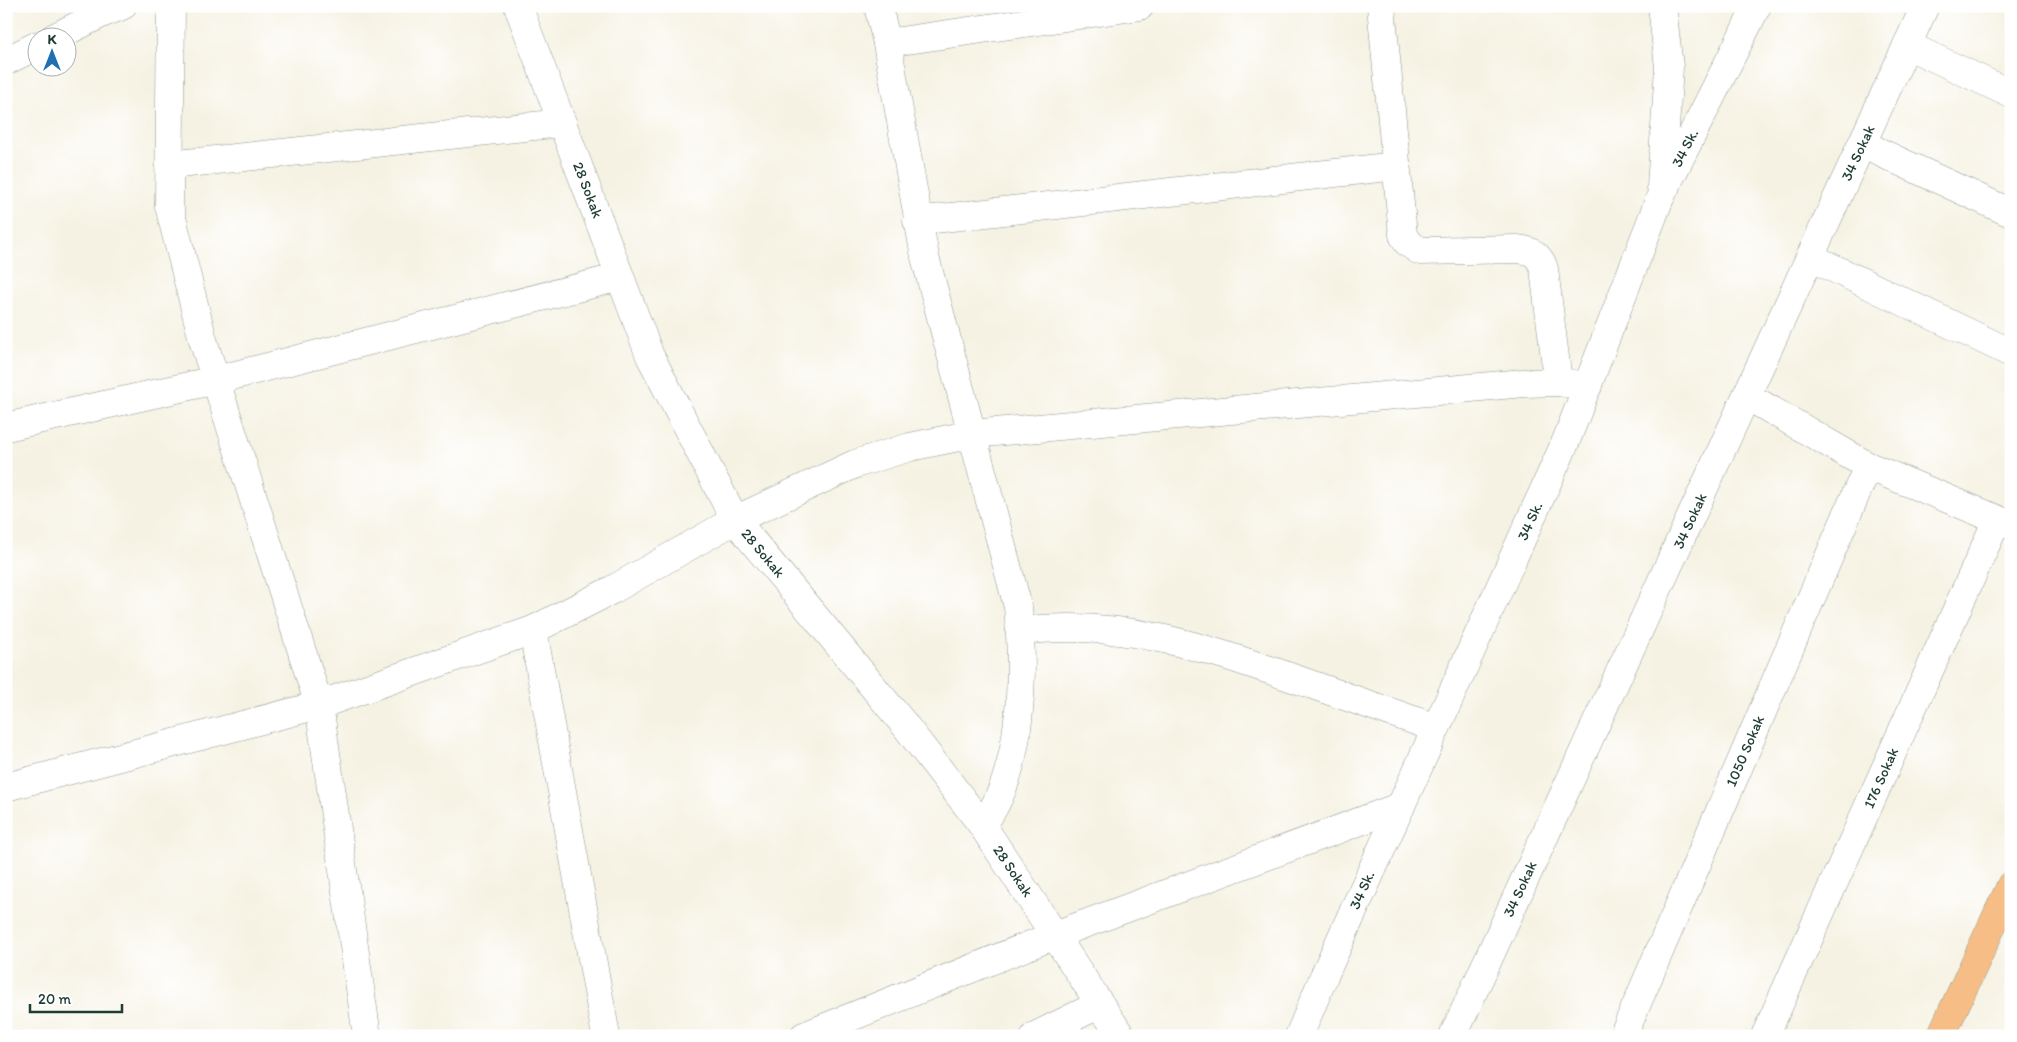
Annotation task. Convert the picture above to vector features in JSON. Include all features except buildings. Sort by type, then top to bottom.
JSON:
[{"type":"main road","points":[[1941,1036],[2011,885]]},
{"type":"street","points":[[73,28],[122,6]]},
{"type":"street","points":[[172,6],[169,206],[203,340],[319,705],[367,1036]]},
{"type":"street","name":"28 Sokak","points":[[518,6],[650,356],[735,520],[904,724],[982,825],[1121,1036]]},
{"type":"street","points":[[878,6],[887,44],[916,221],[1018,607],[1020,631],[1020,707],[1002,791],[994,811],[982,825]]},
{"type":"street","points":[[887,44],[1140,6]]},
{"type":"street","points":[[1381,6],[1403,235],[1408,244],[1420,251],[1517,249],[1532,251],[1538,256],[1544,269],[1558,382]]},
{"type":"street","points":[[1660,198],[1669,67],[1662,6]]},
{"type":"street","name":"34 Sk.","points":[[1299,1036],[1324,976],[1566,442],[1660,198],[1757,6]]},
{"type":"street","name":"34 Sokak","points":[[1453,1036],[1925,6]]},
{"type":"street","points":[[1907,45],[2011,94]]},
{"type":"street","points":[[6,60],[28,50]]},
{"type":"street","points":[[169,165],[562,123]]},
{"type":"street","points":[[1862,144],[2011,213]]},
{"type":"street","points":[[916,221],[1396,166]]},
{"type":"street","points":[[1810,257],[2011,353]]},
{"type":"street","points":[[6,426],[216,380],[620,277]]},
{"type":"street","points":[[6,787],[319,705],[533,630],[612,590],[735,520],[855,464],[910,447],[973,434],[1524,383],[1558,382],[1588,386]]},
{"type":"street","points":[[1747,396],[1868,466],[2004,523]]},
{"type":"street","name":"1050 Sokak","points":[[1623,1036],[1868,466]]},
{"type":"street","name":"176 Sokak","points":[[1765,1036],[2004,523]]},
{"type":"street","points":[[1020,631],[1076,627],[1103,628],[1131,631],[1205,648],[1436,728]]},
{"type":"street","points":[[533,630],[606,1036]]},
{"type":"street","points":[[804,1036],[1055,935],[1401,806]]},
{"type":"street","points":[[1035,1036],[1100,1004]]}]
